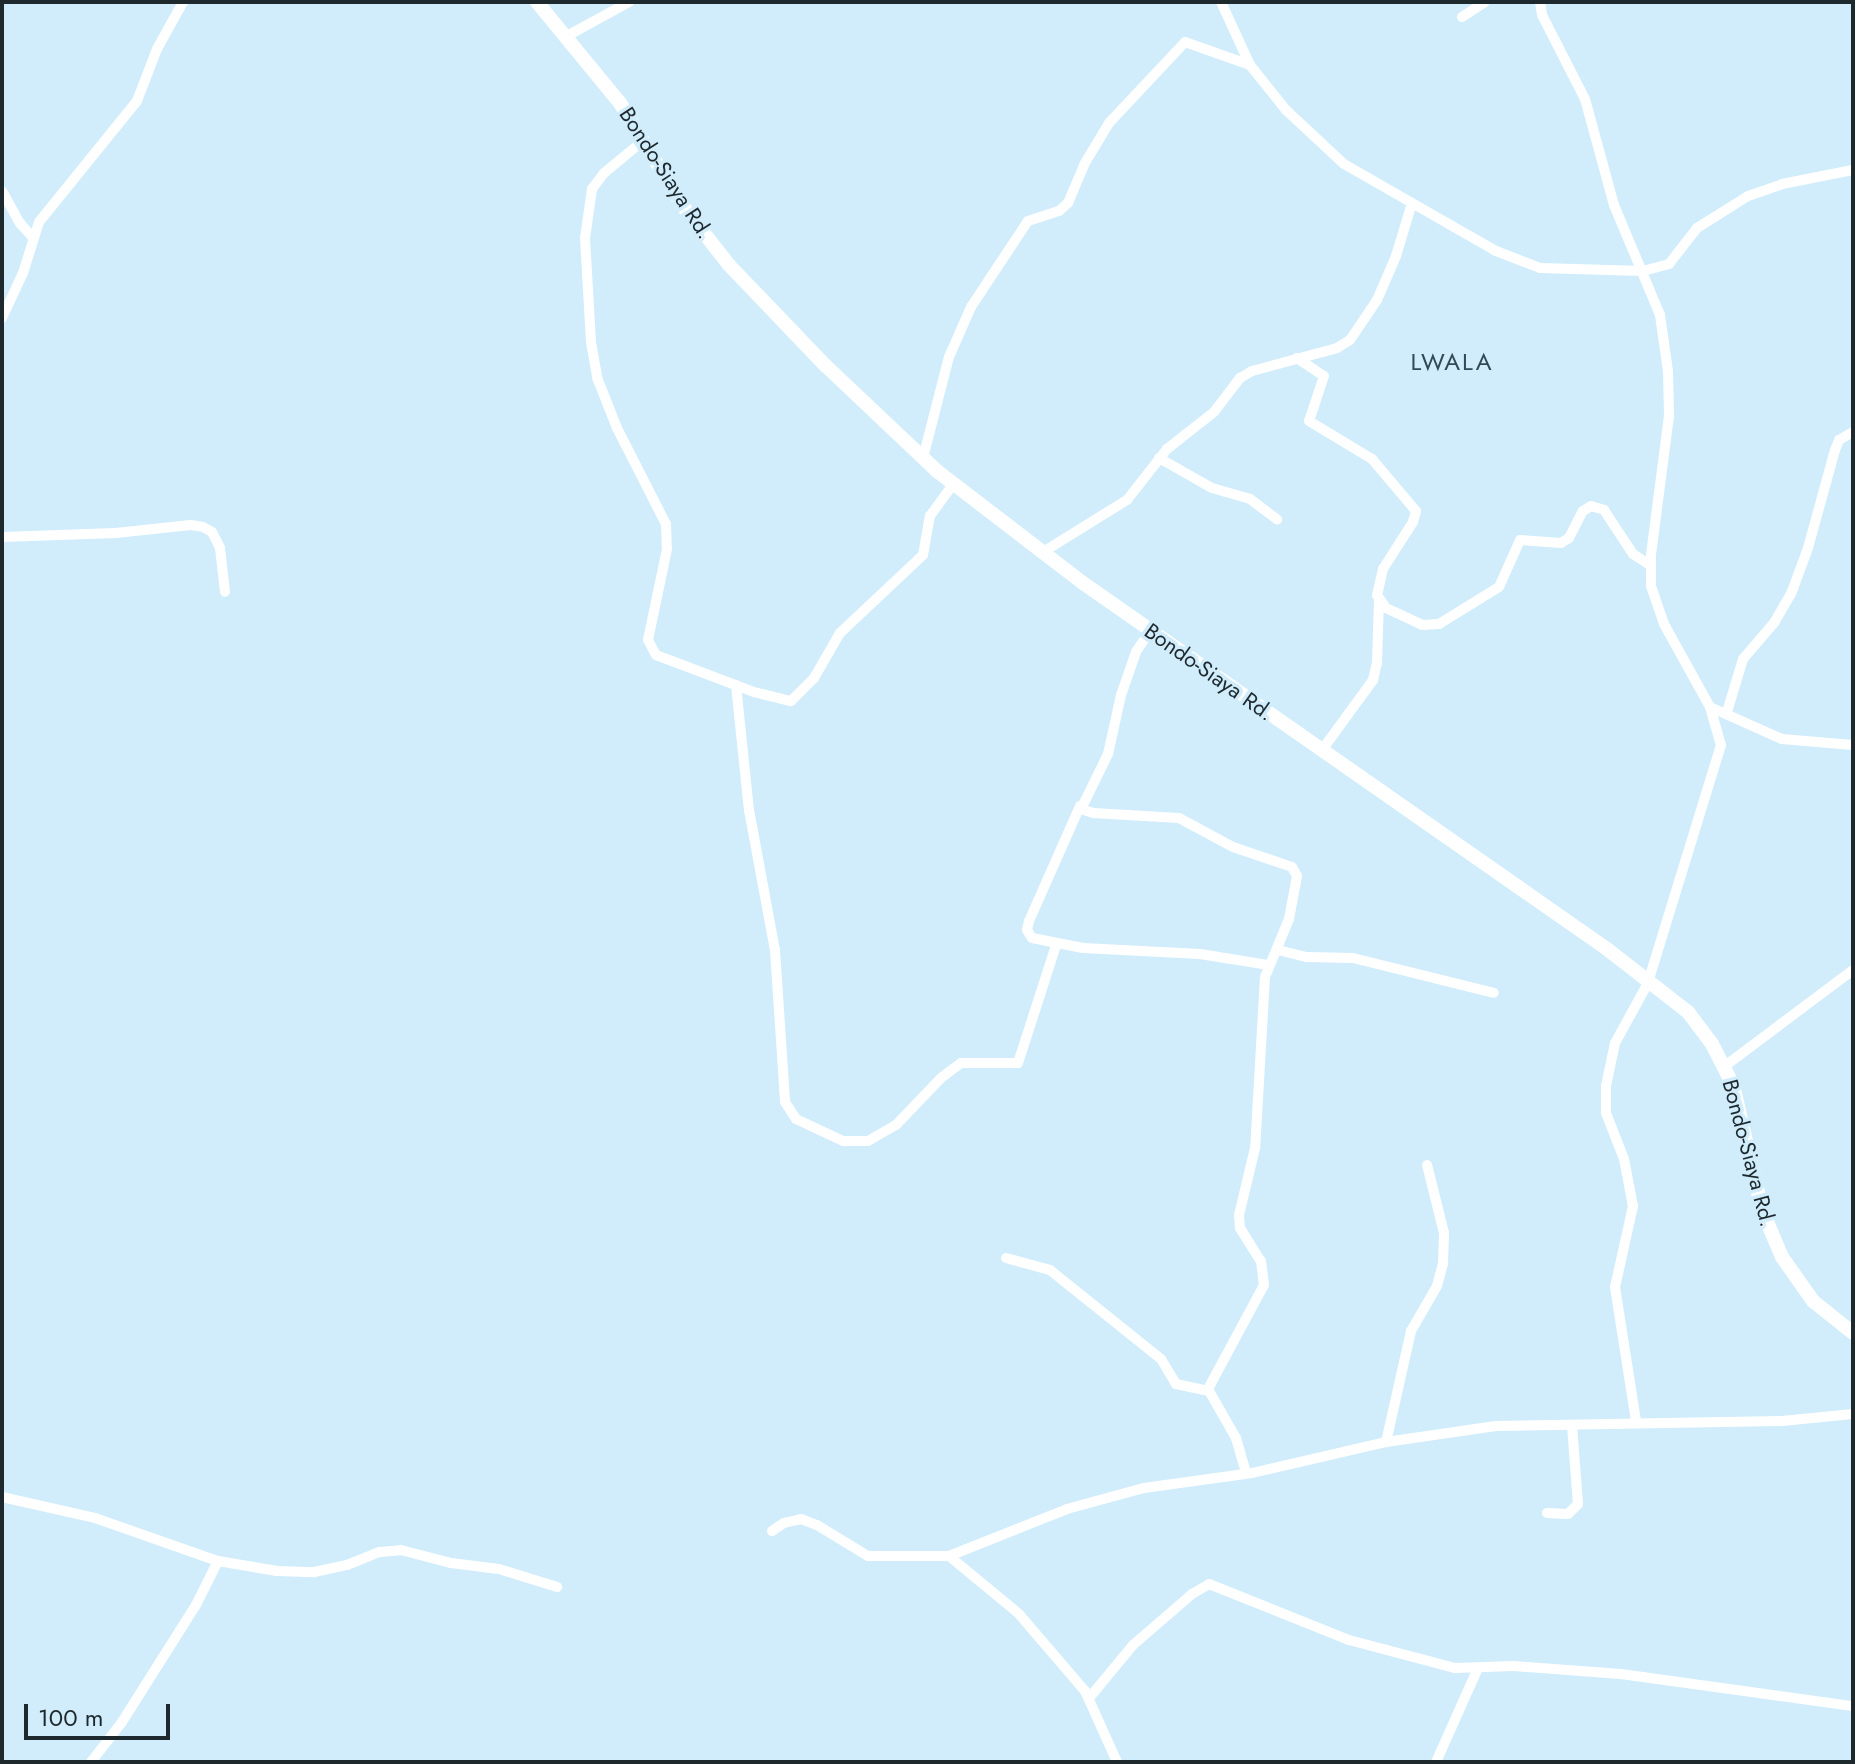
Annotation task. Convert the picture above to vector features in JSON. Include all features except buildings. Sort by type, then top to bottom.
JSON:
[{"type":"highway","name":"Bondo-Siaya Rd.","points":[[537,2],[615,95],[690,215],[742,281],[923,458],[1150,631],[1607,949],[1688,1012],[1725,1066],[1755,1187],[1774,1241],[1789,1269],[1813,1301],[1853,1333]]},
{"type":"street","points":[[2,318],[49,206],[137,101],[157,49],[183,2]]},
{"type":"street","points":[[567,36],[629,2]]},
{"type":"street","points":[[1221,2],[1250,65],[1274,98],[1336,158],[1496,251],[1540,268],[1643,271],[1669,264],[1697,228],[1748,196],[1782,184],[1853,170]]},
{"type":"street","points":[[1462,17],[1485,2]]},
{"type":"street","points":[[1540,2],[1542,15],[1585,99],[1614,205],[1660,315],[1669,399],[1650,565],[1657,610],[1710,707],[1720,736],[1720,752],[1648,983],[1615,1043],[1604,1104],[1624,1159],[1633,1206],[1615,1287],[1636,1421]]},
{"type":"street","points":[[923,458],[949,357],[971,307],[1028,221],[1059,211],[1068,203],[1085,163],[1109,123],[1185,42],[1250,65]]},
{"type":"street","points":[[644,140],[604,173],[592,189],[585,238],[594,364],[606,403],[666,524],[667,549],[650,624],[650,646],[664,658],[736,685],[785,701],[798,696],[820,669],[840,633],[923,555],[930,516],[954,483]]},
{"type":"street","points":[[2,191],[20,223],[33,238]]},
{"type":"street","points":[[1043,552],[1080,526],[1123,503],[1159,458],[1180,437],[1214,412],[1244,375],[1343,345],[1361,328],[1391,267],[1412,203]]},
{"type":"street","points":[[1297,358],[1324,376],[1309,421],[1372,459],[1416,511],[1413,522],[1383,569],[1378,586],[1377,663],[1373,680],[1322,750]]},
{"type":"street","points":[[1727,712],[1743,659],[1774,623],[1791,594],[1808,548],[1835,450],[1839,440],[1853,432]]},
{"type":"street","points":[[1159,458],[1212,488],[1250,499],[1277,519]]},
{"type":"street","points":[[1379,601],[1422,625],[1439,624],[1464,606],[1494,592],[1520,540],[1561,543],[1573,533],[1583,511],[1591,506],[1604,510],[1633,554],[1650,565]]},
{"type":"street","points":[[2,537],[203,527],[212,532],[220,548],[225,592]]},
{"type":"street","points":[[1150,631],[1136,652],[1121,695],[1108,754],[1080,806],[1027,930],[1032,938],[1056,945],[1200,954],[1269,965]]},
{"type":"street","points":[[736,685],[749,810],[776,964],[785,1102],[796,1119],[843,1141],[868,1141],[896,1125],[941,1078],[961,1063],[1018,1063],[1056,945]]},
{"type":"street","points":[[1710,707],[1782,739],[1853,745]]},
{"type":"street","points":[[1080,806],[1093,813],[1179,818],[1233,847],[1292,867],[1297,876],[1295,896],[1278,950],[1269,965],[1264,989],[1255,1148],[1239,1223],[1261,1261],[1264,1285],[1208,1391]]},
{"type":"street","points":[[1278,950],[1307,957],[1353,958],[1494,993]]},
{"type":"street","points":[[1725,1066],[1853,970]]},
{"type":"street","points":[[1386,1442],[1411,1331],[1437,1286],[1443,1263],[1444,1233],[1427,1165]]},
{"type":"street","points":[[1006,1258],[1050,1270],[1161,1359],[1176,1384],[1208,1391],[1236,1438],[1246,1473]]},
{"type":"street","points":[[772,1531],[784,1523],[801,1519],[817,1525],[868,1556],[949,1556],[1067,1509],[1160,1485],[1246,1473],[1386,1442],[1496,1426],[1572,1426],[1636,1421],[1782,1421],[1853,1414]]},
{"type":"street","points":[[1547,1513],[1568,1514],[1578,1504],[1572,1426]]},
{"type":"street","points":[[2,1497],[95,1518],[218,1561],[277,1571],[314,1572],[347,1565],[380,1552],[401,1550],[451,1563],[499,1569],[557,1587]]},
{"type":"street","points":[[949,1556],[1019,1614],[1090,1697],[1117,1762]]},
{"type":"street","points":[[91,1762],[122,1722],[196,1605],[218,1561]]},
{"type":"street","points":[[1090,1697],[1133,1645],[1192,1594],[1209,1584],[1349,1640],[1455,1668],[1514,1666],[1621,1674],[1853,1706]]},
{"type":"street","points":[[1436,1762],[1478,1668]]},
{"type":"district","name":"LWALA","points":[[1452,362]]}]
